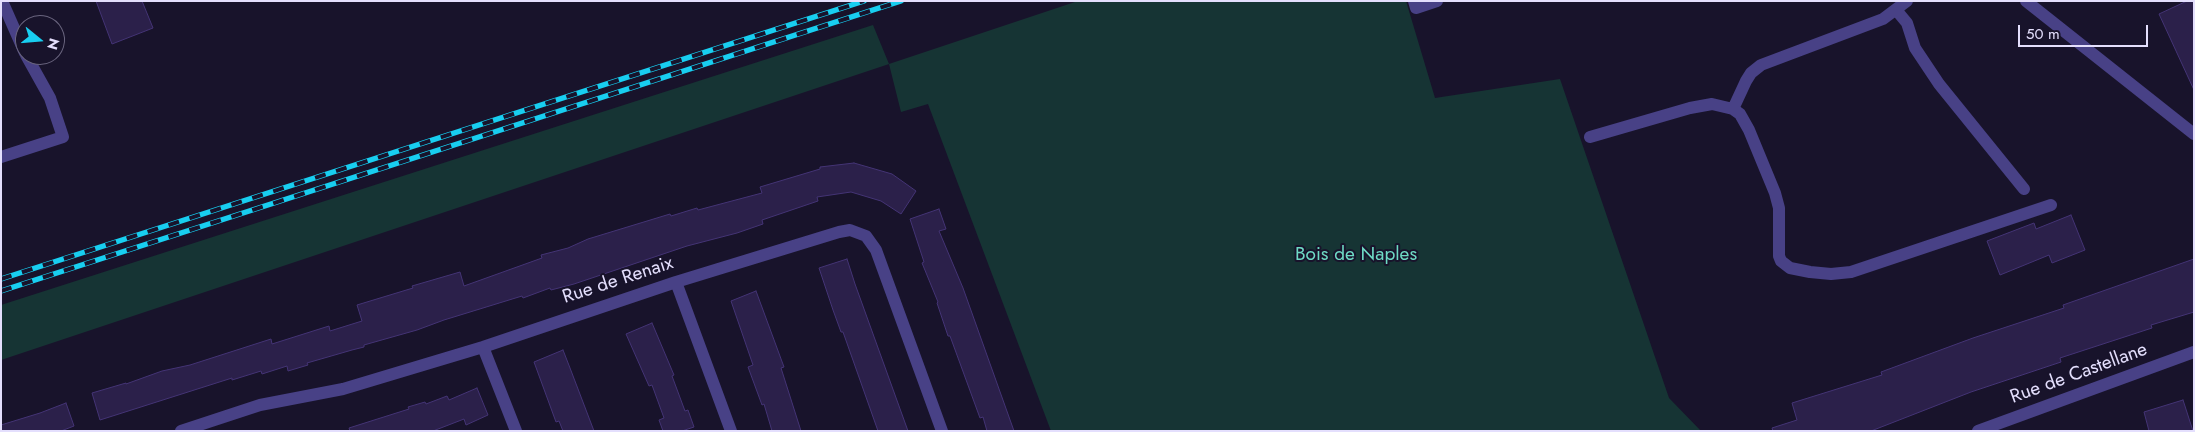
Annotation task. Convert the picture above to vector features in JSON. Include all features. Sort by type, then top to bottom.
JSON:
[{"type":"street","points":[[2,1],[15,30]]},
{"type":"street","points":[[1416,9],[1437,1]]},
{"type":"street","points":[[1733,109],[1751,73],[1761,65],[1884,19],[1897,11],[1907,1]]},
{"type":"street","points":[[2026,1],[2194,134]]},
{"type":"street","points":[[1897,11],[1907,22],[1915,48],[1939,84],[2024,189]]},
{"type":"street","points":[[1,157],[63,137],[50,98],[32,65]]},
{"type":"street","points":[[1590,137],[1702,105],[1720,105],[1733,109],[1740,114],[1749,130],[1776,193],[1779,208],[1779,256],[1784,265],[1790,268],[1831,274],[1851,272],[2051,205]]},
{"type":"street","name":"Rue de Renaix","points":[[181,431],[260,405],[343,389],[483,347],[676,282],[850,230],[861,233],[870,240],[876,250],[942,431]]},
{"type":"street","points":[[676,282],[730,431]]},
{"type":"street","points":[[483,347],[516,431]]},
{"type":"street","name":"Rue de Castellane","points":[[1978,431],[2194,352]]},
{"type":"green space","name":"Bois de Naples","points":[[1078,1],[1406,1],[1435,98],[1560,79],[1669,398],[1701,431],[1051,431],[928,104],[901,112],[889,64]]},
{"type":"green space","points":[[873,25],[889,64],[1,360],[1,305]]},
{"type":"building","points":[[96,1],[142,1],[153,28],[112,44]]},
{"type":"building","points":[[2187,1],[2194,1],[2194,90],[2159,14]]},
{"type":"building","points":[[854,163],[892,174],[916,191],[901,214],[881,201],[851,192],[817,197],[818,201],[762,220],[763,224],[687,246],[574,284],[551,290],[550,288],[523,298],[522,296],[364,345],[364,347],[307,363],[308,365],[288,371],[287,366],[262,374],[261,371],[232,380],[232,378],[100,420],[92,393],[271,339],[272,344],[329,326],[330,331],[362,321],[357,305],[413,288],[412,286],[460,272],[464,286],[542,258],[541,255],[568,248],[588,239],[670,214],[671,216],[697,208],[698,210],[762,193],[760,187],[820,169],[820,167]]},
{"type":"building","points":[[939,209],[946,229],[939,231],[963,288],[1014,431],[987,431],[983,417],[980,418],[950,336],[948,336],[938,302],[922,263],[924,262],[910,219]]},
{"type":"building","points":[[2071,215],[2085,250],[2052,263],[2049,255],[2000,275],[1987,241],[2034,223],[2036,229]]},
{"type":"building","points":[[847,259],[908,431],[878,431],[843,332],[841,332],[833,310],[819,268]]},
{"type":"building","points":[[2194,259],[2194,312],[2151,325],[2152,328],[2060,358],[2061,362],[1971,392],[1871,431],[1773,431],[1772,428],[1797,420],[1792,403],[1882,375],[1881,372],[1973,338],[2064,308],[2063,305]]},
{"type":"building","points":[[756,291],[784,367],[781,368],[801,431],[772,431],[764,404],[762,405],[748,367],[753,365],[731,301]]},
{"type":"building","points":[[652,323],[674,375],[672,376],[685,411],[688,410],[694,427],[682,431],[663,431],[659,420],[664,418],[652,385],[649,386],[626,334]]},
{"type":"building","points":[[563,350],[594,431],[563,431],[559,421],[556,422],[534,362]]},
{"type":"building","points":[[477,388],[488,415],[466,425],[464,419],[433,431],[350,431],[349,428],[425,402],[426,404],[447,396],[449,400]]},
{"type":"building","points":[[2183,400],[2193,431],[2149,431],[2144,412]]},
{"type":"building","points":[[66,403],[74,426],[61,431],[1,431],[1,425]]},
{"type":"railway","points":[[1,279],[864,1]]},
{"type":"railway","points":[[1,291],[901,1]]}]
